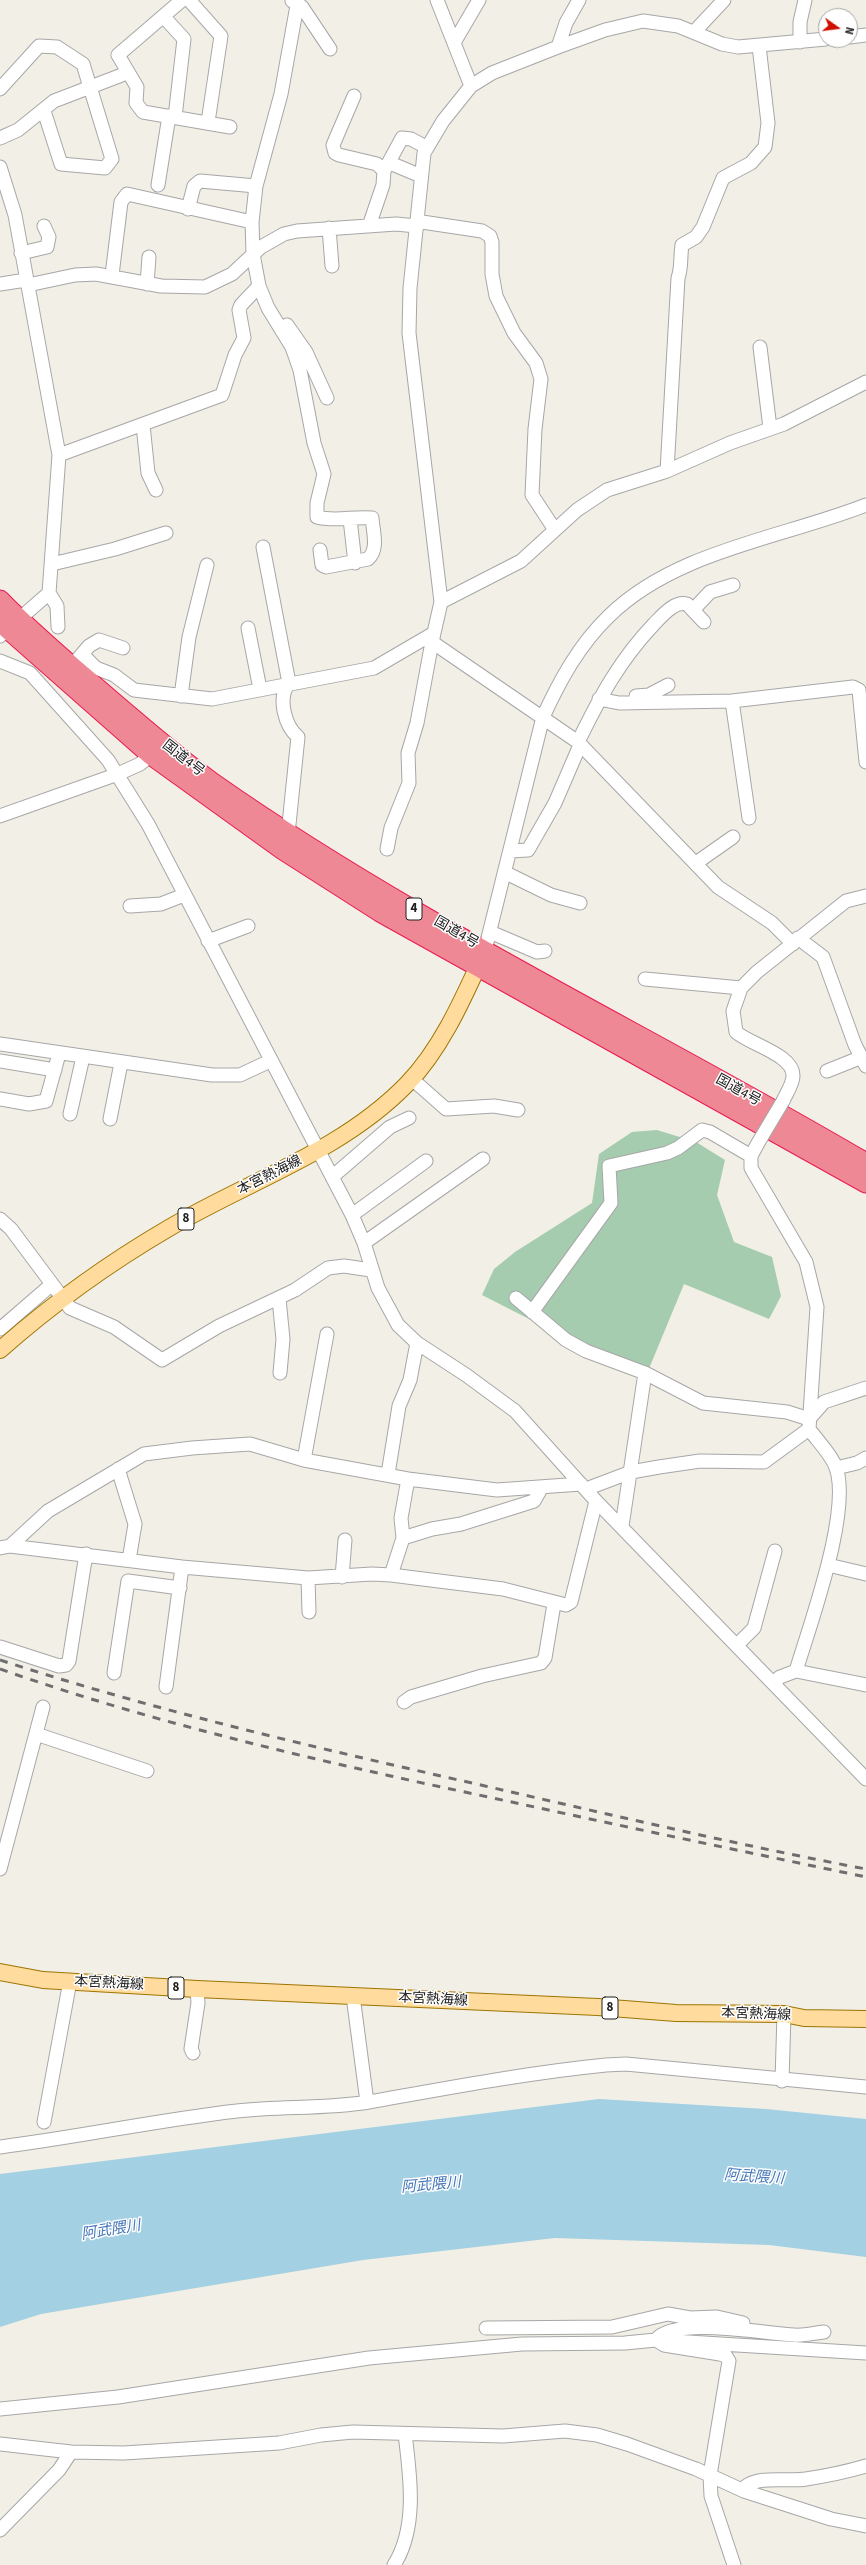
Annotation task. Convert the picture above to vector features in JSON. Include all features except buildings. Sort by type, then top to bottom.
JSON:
[{"type":"highway","name":"国道4号","points":[[0,600],[7,627],[151,755],[283,850],[380,912],[484,950],[866,1163]]},
{"type":"highway","name":"国道4号","points":[[7,627],[77,660],[211,781],[288,834],[484,950],[866,1183]]},
{"type":"main road","name":"本宮熱海線","points":[[0,1350],[61,1299],[169,1228],[319,1151],[382,1106],[412,1078],[439,1042],[484,950]]},
{"type":"main road","name":"本宮熱海線","points":[[0,1972],[43,1980],[197,1990],[353,1996],[676,2013],[784,2014],[804,2018],[866,2019]]},
{"type":"street","points":[[182,0],[118,55],[127,73],[137,87],[136,103],[143,112],[230,127]]},
{"type":"street","points":[[189,0],[221,36],[208,122]]},
{"type":"street","points":[[437,0],[455,41],[471,86]]},
{"type":"street","points":[[455,41],[479,0]]},
{"type":"street","points":[[558,47],[566,23],[578,0]]},
{"type":"street","points":[[694,32],[724,0]]},
{"type":"street","points":[[800,42],[800,22],[805,0]]},
{"type":"street","points":[[295,1],[330,49]]},
{"type":"street","points":[[295,1],[282,94],[256,186],[252,222],[252,254],[259,286],[268,308],[296,358],[314,443],[324,474],[317,503],[317,517],[350,519],[358,516],[372,518],[375,546],[373,554],[368,559],[355,563],[326,567],[322,565],[320,550]]},
{"type":"street","points":[[158,185],[172,117],[184,40],[163,16]]},
{"type":"street","points":[[387,849],[391,828],[409,783],[408,752],[417,723],[441,602],[409,333],[408,307],[421,176],[426,147],[471,86],[492,73],[605,30],[643,21],[678,26],[722,44],[738,47],[818,40]]},
{"type":"street","points":[[0,89],[39,46],[44,45],[57,47],[83,64],[89,88],[112,159],[105,168],[61,164],[44,111]]},
{"type":"street","points":[[667,471],[678,278],[682,267],[682,246],[696,237],[703,227],[724,178],[751,163],[765,147],[768,123],[759,46]]},
{"type":"street","points":[[0,138],[18,130],[44,111],[54,101],[127,73]]},
{"type":"street","points":[[354,96],[343,125],[334,140],[334,150],[339,155],[421,176]]},
{"type":"street","points":[[370,226],[387,167],[402,138],[411,139],[426,147]]},
{"type":"street","points":[[0,167],[4,192],[21,253],[59,455],[49,593],[7,627]]},
{"type":"street","points":[[188,209],[194,186],[200,180],[256,186]]},
{"type":"street","points":[[112,275],[119,215],[123,196],[134,194],[188,209],[252,222]]},
{"type":"street","points":[[0,284],[27,283],[75,275],[112,275],[147,284],[208,286],[232,274],[252,254],[284,234],[297,230],[370,226],[416,226],[422,222],[482,231],[490,236],[492,242],[492,274],[496,296],[514,334],[536,363],[541,379],[535,429],[532,495],[555,530]]},
{"type":"street","points":[[21,253],[47,247],[49,237],[44,226]]},
{"type":"street","points":[[329,228],[332,266]]},
{"type":"street","points":[[147,284],[149,257]]},
{"type":"street","points":[[59,455],[222,395],[235,355],[244,338],[239,310],[241,305],[259,286]]},
{"type":"street","points":[[276,320],[290,327],[294,332],[306,352],[327,398]]},
{"type":"street","points":[[760,347],[770,428]]},
{"type":"street","points":[[441,602],[521,561],[578,510],[607,490],[667,471],[730,443],[784,424],[866,382]]},
{"type":"street","points":[[143,425],[148,473],[156,490]]},
{"type":"street","points":[[545,951],[484,950],[506,873],[543,717],[559,682],[572,660],[609,616],[636,594],[669,574],[704,558],[832,518],[866,505]]},
{"type":"street","points":[[350,519],[355,563]]},
{"type":"street","points":[[52,564],[115,550],[166,533]]},
{"type":"street","points":[[263,547],[289,683],[286,687],[284,702],[286,719],[291,732],[298,737],[288,834]]},
{"type":"street","points":[[181,696],[189,638],[207,566]]},
{"type":"street","points":[[694,610],[710,592],[733,586]]},
{"type":"street","points":[[49,593],[63,607],[58,627]]},
{"type":"street","points":[[510,851],[528,850],[555,803],[579,743],[599,699],[630,650],[663,614],[682,603],[694,610],[704,622]]},
{"type":"street","points":[[248,628],[260,689]]},
{"type":"street","points":[[433,637],[579,743],[718,887],[796,941],[823,957],[862,1053],[827,1071]]},
{"type":"street","points":[[123,648],[99,640],[89,646],[77,660],[114,675],[134,690],[212,699],[289,683],[374,668],[433,637]]},
{"type":"street","points":[[0,661],[30,673],[118,774],[148,824],[270,1061],[352,1215],[364,1243],[371,1270],[392,1317],[417,1343],[466,1375],[514,1411],[596,1500],[866,1779]]},
{"type":"street","points":[[619,703],[624,698],[649,695],[668,686]]},
{"type":"street","points":[[599,699],[619,703],[732,701],[856,688],[859,690],[866,762]]},
{"type":"street","points":[[732,701],[749,818]]},
{"type":"street","points":[[0,816],[118,774],[140,764],[151,755]]},
{"type":"street","points":[[696,864],[733,837]]},
{"type":"street","points":[[506,873],[551,895],[580,903]]},
{"type":"street","points":[[130,906],[161,904],[184,895]]},
{"type":"street","points":[[809,1424],[817,1307],[806,1262],[754,1173],[750,1156],[783,1101],[793,1077],[790,1065],[777,1055],[738,1034],[734,1028],[733,1011],[741,988],[846,901],[866,896]]},
{"type":"street","points":[[208,941],[248,926]]},
{"type":"street","points":[[645,979],[741,988]]},
{"type":"street","points":[[0,1044],[82,1058],[212,1075],[240,1075],[270,1061]]},
{"type":"street","points":[[0,1099],[29,1104],[46,1101],[59,1054]]},
{"type":"street","points":[[70,1114],[82,1058]]},
{"type":"street","points":[[0,1061],[54,1070]]},
{"type":"street","points":[[110,1119],[121,1063]]},
{"type":"street","points":[[412,1078],[446,1109],[494,1106],[518,1110]]},
{"type":"street","points":[[332,1177],[390,1127],[409,1118]]},
{"type":"street","points":[[532,1312],[611,1203],[609,1166],[667,1153],[678,1148],[702,1130],[710,1132],[750,1156]]},
{"type":"street","points":[[364,1243],[483,1159]]},
{"type":"street","points":[[352,1215],[426,1161]]},
{"type":"street","points":[[0,1219],[11,1229],[61,1299],[70,1308],[114,1327],[162,1360],[219,1326],[279,1299],[335,1266],[371,1270]]},
{"type":"street","points":[[0,1329],[51,1285]]},
{"type":"street","points":[[516,1298],[566,1340],[586,1351],[645,1373],[703,1403],[787,1412],[809,1424],[836,1468],[838,1476],[838,1506],[836,1534],[796,1671]]},
{"type":"street","points":[[279,1299],[282,1339],[280,1373]]},
{"type":"street","points":[[304,1460],[327,1334]]},
{"type":"street","points":[[388,1474],[399,1406],[410,1380],[417,1343]]},
{"type":"street","points":[[622,1526],[645,1373]]},
{"type":"street","points":[[5,1547],[48,1512],[144,1454],[238,1444],[266,1447],[304,1460],[388,1474],[408,1479],[497,1490],[542,1487],[584,1487],[630,1472],[700,1461],[764,1462],[809,1424],[824,1402],[866,1390]]},
{"type":"street","points":[[836,1468],[857,1463],[866,1458]]},
{"type":"street","points":[[118,1469],[135,1524],[129,1560]]},
{"type":"street","points":[[391,1575],[403,1538],[401,1518],[408,1479]]},
{"type":"street","points":[[403,1538],[432,1529],[461,1524],[534,1500],[542,1487]]},
{"type":"street","points":[[5,1547],[86,1554],[182,1567],[308,1578],[372,1574],[391,1575],[503,1589],[566,1606],[571,1602],[596,1500]]},
{"type":"street","points":[[342,1577],[345,1540]]},
{"type":"street","points":[[737,1645],[754,1628],[775,1551]]},
{"type":"street","points":[[0,1647],[59,1666],[66,1665],[69,1661],[86,1554]]},
{"type":"street","points":[[828,1565],[866,1574]]},
{"type":"street","points":[[166,1687],[182,1567]]},
{"type":"street","points":[[308,1578],[309,1612]]},
{"type":"street","points":[[114,1673],[128,1581],[180,1588]]},
{"type":"street","points":[[404,1702],[411,1697],[482,1676],[541,1663],[545,1658],[554,1604]]},
{"type":"street","points":[[773,1683],[780,1677],[796,1671],[866,1685]]},
{"type":"street","points":[[0,1869],[43,1708]]},
{"type":"street","points":[[36,1734],[147,1771]]},
{"type":"street","points":[[44,2122],[70,1981]]},
{"type":"street","points":[[192,2053],[190,2049],[198,2003],[197,1990]]},
{"type":"street","points":[[353,1996],[367,2102]]},
{"type":"street","points":[[782,2081],[784,2014]]},
{"type":"street","points":[[0,2147],[62,2139],[180,2118],[240,2111],[367,2102],[424,2091],[568,2069],[626,2064],[782,2081],[866,2087]]},
{"type":"street","points":[[486,2328],[625,2326],[655,2316],[668,2314],[740,2320],[750,2329]]},
{"type":"street","points":[[656,2340],[660,2335],[670,2330],[730,2327],[795,2336],[824,2332]]},
{"type":"street","points":[[656,2340],[660,2344],[671,2347],[720,2354],[726,2356],[729,2361],[710,2475],[711,2496],[734,2565]]},
{"type":"street","points":[[0,2409],[118,2397],[369,2358],[522,2344],[625,2343],[656,2340],[866,2353]]},
{"type":"street","points":[[0,2452],[69,2455],[195,2450],[279,2443],[321,2435],[353,2432],[503,2436],[565,2431],[585,2433],[627,2444],[710,2475],[744,2491],[831,2519],[866,2526]]},
{"type":"street","points":[[394,2565],[404,2540],[411,2499],[405,2434]]},
{"type":"street","points":[[0,2444],[69,2455]]},
{"type":"street","points":[[0,2530],[59,2470],[69,2455]]},
{"type":"street","points":[[744,2491],[745,2487],[754,2482],[804,2479],[832,2475],[866,2466]]},
{"type":"green space","points":[[657,1130],[696,1142],[725,1160],[717,1195],[734,1242],[772,1257],[781,1296],[769,1319],[684,1284],[648,1371],[580,1345],[482,1295],[494,1269],[515,1252],[592,1203],[599,1154],[632,1132]]},
{"type":"water","name":"阿武隈川","points":[[599,2099],[766,2109],[866,2119],[866,2257],[769,2245],[555,2238],[363,2260],[41,2314],[0,2327],[0,2174]]},
{"type":"railway","points":[[0,1660],[60,1679],[180,1713],[302,1744],[675,1829],[866,1869]]},
{"type":"railway","points":[[0,1669],[125,1709],[188,1727],[315,1759],[866,1877]]}]
